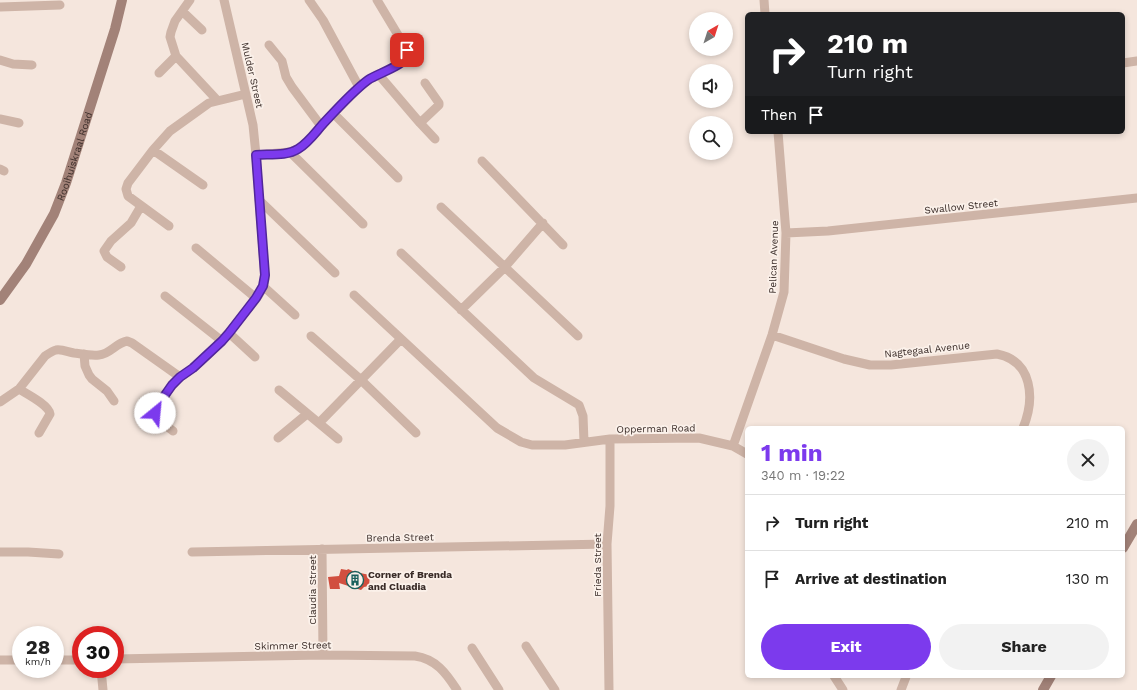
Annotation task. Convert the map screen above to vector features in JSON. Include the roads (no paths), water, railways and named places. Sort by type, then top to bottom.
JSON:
[{"type":"main road","name":"Rooihuiskraal Road","points":[[0,300],[26,264],[54,214],[66,182],[115,29],[122,0]]},
{"type":"main road","points":[[1125,545],[1137,524]]},
{"type":"main road","points":[[1043,690],[1050,678]]},
{"type":"street","points":[[190,0],[175,22],[170,32],[170,37],[176,56],[217,100]]},
{"type":"street","name":"Mulder Street","points":[[224,0],[253,125],[265,275],[263,286]]},
{"type":"street","points":[[308,0],[323,20],[359,87]]},
{"type":"street","points":[[256,155],[290,152],[300,148],[359,87],[370,79],[405,60],[408,54],[404,44],[377,0]]},
{"type":"street","points":[[764,0],[765,12]]},
{"type":"street","points":[[0,8],[60,5]]},
{"type":"street","points":[[182,11],[202,30]]},
{"type":"street","points":[[269,45],[282,61],[286,77],[292,87],[321,126]]},
{"type":"street","points":[[158,73],[176,56]]},
{"type":"street","points":[[0,60],[13,64],[32,65]]},
{"type":"street","points":[[1125,63],[1137,61]]},
{"type":"street","points":[[379,75],[435,139]]},
{"type":"street","points":[[420,123],[439,105],[425,83]]},
{"type":"street","points":[[169,226],[128,196],[126,189],[135,172],[170,132],[209,103],[246,94]]},
{"type":"street","points":[[334,113],[398,178]]},
{"type":"street","points":[[0,119],[19,123]]},
{"type":"street","name":"Pelican Avenue","points":[[733,446],[772,335],[784,292],[786,233],[778,134]]},
{"type":"street","points":[[153,150],[203,185]]},
{"type":"street","points":[[290,152],[363,224]]},
{"type":"street","points":[[482,161],[563,245]]},
{"type":"street","name":"Swallow Street","points":[[786,233],[828,231],[1137,198]]},
{"type":"street","points":[[259,200],[335,273]]},
{"type":"street","points":[[122,267],[107,257],[104,251],[111,241],[131,222],[141,206]]},
{"type":"street","points":[[441,207],[504,268],[578,336]]},
{"type":"street","points":[[461,310],[504,268],[543,223]]},
{"type":"street","points":[[196,248],[256,298]]},
{"type":"street","points":[[401,253],[534,378],[579,405],[583,416],[584,442]]},
{"type":"street","points":[[172,431],[159,420],[155,413],[156,410],[172,385],[193,368],[229,333],[256,298],[263,286],[295,315]]},
{"type":"street","name":"Opperman Road","points":[[354,295],[497,428],[525,444],[565,445],[610,439],[699,438],[733,446],[745,453]]},
{"type":"street","points":[[165,296],[222,341]]},
{"type":"street","points":[[229,333],[255,357]]},
{"type":"street","name":"Nagtegaal Avenue","points":[[772,335],[844,359],[870,365],[891,365],[997,354],[1006,356],[1011,358],[1018,365],[1030,386],[1030,400],[1024,426]]},
{"type":"street","points":[[310,336],[361,380],[416,433]]},
{"type":"street","points":[[319,423],[401,338]]},
{"type":"street","points":[[0,402],[19,389],[45,356],[56,350],[99,355],[104,354],[119,344],[127,341],[180,377]]},
{"type":"street","points":[[84,354],[85,366],[92,380],[107,390],[114,401]]},
{"type":"street","points":[[19,389],[44,405],[50,411],[50,414],[39,433]]},
{"type":"street","points":[[279,390],[338,439]]},
{"type":"street","points":[[278,438],[307,414]]},
{"type":"street","name":"Frieda Street","points":[[609,690],[607,544],[610,506],[610,439]]},
{"type":"street","name":"Brenda Street","points":[[192,552],[607,544]]},
{"type":"street","name":"Claudia Street","points":[[322,549],[323,655]]},
{"type":"street","points":[[0,552],[59,554]]},
{"type":"street","points":[[526,646],[555,690]]},
{"type":"street","points":[[472,648],[499,690]]},
{"type":"street","name":"Skimmer Street","points":[[124,659],[323,655],[415,656],[434,662],[444,672],[457,690]]},
{"type":"street","points":[[0,660],[12,660]]},
{"type":"street","points":[[102,678],[103,690]]},
{"type":"street","points":[[835,678],[843,690]]},
{"type":"street","points":[[901,690],[906,678]]},
{"type":"place","name":"Corner of Brenda and Cluadia","points":[[355,580]]}]
